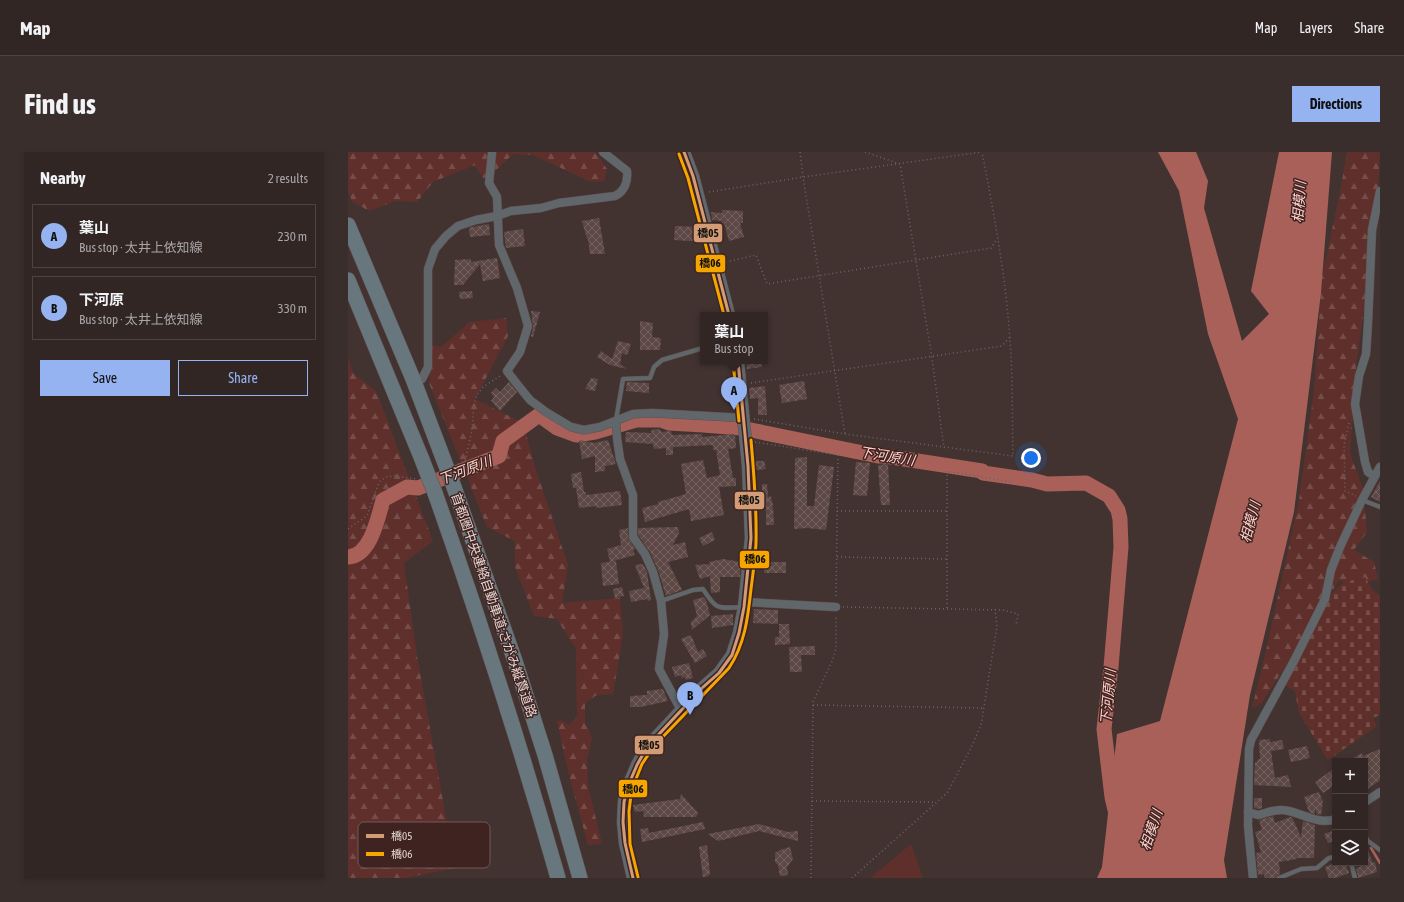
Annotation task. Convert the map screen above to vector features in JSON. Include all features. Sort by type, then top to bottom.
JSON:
[{"type":"highway","name":"首都圏中央連絡自動車道;さがみ縦貫道路","points":[[348,225],[413,379],[454,487],[545,755],[580,878]]},
{"type":"highway","name":"首都圏中央連絡自動車道;さがみ縦貫道路","points":[[348,280],[422,457],[466,581],[522,753],[558,878]]},
{"type":"main road","points":[[684,152],[693,176],[727,312]]},
{"type":"main road","points":[[633,878],[625,843],[623,822],[624,802],[628,786],[647,747],[681,710],[719,673],[732,654],[739,633],[745,604],[751,538],[751,516],[746,440],[738,364]]},
{"type":"street","points":[[422,379],[428,367],[428,269],[435,249],[446,236],[458,226],[476,220],[497,216],[511,211],[541,208],[559,203],[615,196],[622,192],[628,178],[627,171],[603,152]]},
{"type":"street","points":[[492,153],[489,182],[497,197],[498,245],[517,288],[528,326],[520,352],[507,371],[530,400],[550,415],[571,427],[584,430],[600,427],[632,414],[652,413],[744,419]]},
{"type":"street","points":[[1374,476],[1368,472],[1364,462],[1355,404],[1357,387],[1366,354],[1372,230],[1380,191]]},
{"type":"street","points":[[616,421],[620,459],[633,494],[633,537],[645,554],[653,572],[661,601],[664,634],[660,669],[681,710]]},
{"type":"street","points":[[1253,878],[1248,812],[1249,749],[1251,740],[1325,599],[1331,570],[1340,547],[1374,476],[1380,467]]},
{"type":"street","points":[[745,604],[836,607]]},
{"type":"street","points":[[1368,800],[1380,792]]},
{"type":"street","points":[[1248,812],[1258,815],[1271,810],[1284,810],[1312,818],[1332,819]]},
{"type":"lane","points":[[616,421],[623,379],[650,378],[654,367],[662,360],[700,349]]},
{"type":"lane","points":[[1362,500],[1380,508]]},
{"type":"lane","points":[[661,601],[694,590],[703,589],[712,604],[719,608],[745,604]]},
{"type":"lane","points":[[1368,840],[1380,850]]},
{"type":"lane","points":[[1279,878],[1299,870],[1317,868],[1329,858],[1332,858]]},
{"type":"lane","points":[[1352,866],[1355,878]]},
{"type":"path","points":[[800,152],[844,434]]},
{"type":"path","points":[[865,152],[900,164]]},
{"type":"path","points":[[697,194],[803,177],[982,152],[998,237],[1006,297],[1010,337],[1013,456],[944,448],[744,419]]},
{"type":"path","points":[[900,164],[932,358],[944,448]]},
{"type":"path","points":[[716,264],[756,255],[767,284],[991,248],[998,237]]},
{"type":"path","points":[[741,384],[932,358],[1002,346],[1010,337]]},
{"type":"path","points":[[1355,404],[1344,445],[1345,491],[1362,500]]},
{"type":"path","points":[[746,440],[838,454],[836,648],[833,659],[813,702],[811,878]]},
{"type":"path","points":[[947,608],[947,471],[1012,482]]},
{"type":"path","points":[[837,510],[947,511]]},
{"type":"path","points":[[836,557],[947,559]]},
{"type":"path","points":[[836,607],[995,609],[1018,614],[1016,625]]},
{"type":"path","points":[[852,878],[947,793],[970,750],[981,725],[997,626],[995,609]]},
{"type":"path","points":[[813,705],[984,708]]},
{"type":"path","points":[[812,801],[937,802]]},
{"type":"green space","points":[[348,152],[595,152],[607,169],[604,181],[591,182],[533,155],[513,154],[490,176],[483,178],[475,165],[433,182],[417,202],[396,201],[369,211],[352,201],[348,191]]},
{"type":"green space","points":[[1347,152],[1380,152],[1376,224],[1356,366],[1350,453],[1363,489],[1367,532],[1354,550],[1374,562],[1378,579],[1354,587],[1339,580],[1262,703],[1252,708],[1299,500],[1314,390],[1322,277]]},
{"type":"green space","points":[[506,318],[508,336],[475,399],[523,423],[535,467],[568,565],[562,603],[620,598],[623,634],[613,694],[597,695],[585,703],[585,723],[592,737],[587,761],[588,786],[602,844],[588,845],[569,775],[557,721],[561,720],[569,725],[577,717],[576,649],[557,619],[534,616],[515,567],[515,541],[487,527],[429,383],[432,345],[441,347],[470,322]]},
{"type":"green space","points":[[348,359],[354,374],[376,391],[433,541],[404,563],[417,656],[447,822],[358,822],[358,868],[455,868],[405,878],[348,878]]},
{"type":"green space","points":[[1365,577],[1373,591],[1380,596],[1380,715],[1373,718],[1377,726],[1328,760],[1299,713],[1295,691],[1285,685],[1318,616],[1334,591],[1343,584]]},
{"type":"green space","points":[[911,844],[923,878],[870,878]]},
{"type":"water","name":"相模川","points":[[1158,152],[1196,152],[1208,181],[1204,208],[1242,341],[1269,314],[1251,291],[1279,152],[1332,152],[1321,293],[1294,512],[1250,695],[1224,860],[1227,878],[1097,878],[1102,867],[1117,734],[1160,721],[1238,419],[1208,334],[1179,191]]},
{"type":"building","points":[[722,210],[743,211],[743,223],[740,223],[744,237],[729,241],[724,223],[722,223],[722,221],[712,220],[711,212],[722,213]]},
{"type":"building","points":[[599,218],[605,254],[590,254],[588,239],[582,221]]},
{"type":"building","points":[[489,224],[490,235],[470,237],[469,228]]},
{"type":"building","points":[[675,226],[698,227],[702,240],[674,240]]},
{"type":"building","points":[[523,229],[525,246],[506,248],[504,232]]},
{"type":"building","points":[[497,258],[500,278],[483,281],[480,264],[463,285],[454,285],[455,260],[471,259],[471,262]]},
{"type":"building","points":[[472,291],[473,298],[460,299],[459,292]]},
{"type":"building","points":[[531,311],[540,312],[533,337],[531,336],[533,327]]},
{"type":"building","points":[[640,321],[653,323],[652,337],[661,338],[660,350],[640,350]]},
{"type":"building","points":[[618,341],[631,344],[627,355],[622,353],[620,364],[627,369],[610,365],[597,357],[601,351],[612,359]]},
{"type":"building","points":[[746,364],[762,364],[762,367],[747,369]]},
{"type":"building","points":[[591,378],[598,379],[595,391],[585,389]]},
{"type":"building","points":[[804,381],[807,399],[782,403],[779,385]]},
{"type":"building","points":[[509,382],[517,392],[500,411],[491,401],[494,397],[491,393],[496,388],[500,392]]},
{"type":"building","points":[[627,382],[649,383],[649,393],[626,391]]},
{"type":"building","points":[[765,386],[767,415],[758,415],[758,398],[750,399],[749,388]]},
{"type":"building","points":[[660,429],[661,432],[671,431],[672,435],[702,434],[702,437],[735,434],[736,448],[728,449],[733,478],[736,478],[736,486],[719,487],[724,515],[691,521],[689,509],[645,522],[642,508],[659,504],[658,502],[686,494],[681,464],[703,460],[707,478],[720,475],[716,450],[713,450],[713,445],[673,447],[673,455],[666,455],[666,448],[654,449],[653,444],[625,442],[626,432],[652,433],[651,430]]},
{"type":"building","points":[[579,440],[594,443],[608,440],[616,464],[605,466],[605,471],[595,472],[595,456],[582,459]]},
{"type":"building","points":[[807,457],[807,506],[814,506],[819,465],[834,467],[826,530],[807,528],[794,529],[795,458]]},
{"type":"building","points":[[755,461],[764,461],[766,469],[756,470]]},
{"type":"building","points":[[856,462],[870,463],[867,496],[853,495]]},
{"type":"building","points":[[888,464],[890,505],[881,505],[878,465]]},
{"type":"building","points":[[581,472],[584,492],[586,492],[586,495],[620,491],[622,505],[579,508],[576,488],[573,488],[571,474]]},
{"type":"building","points":[[1380,481],[1380,502],[1371,497]]},
{"type":"building","points":[[762,484],[767,484],[768,497],[771,496],[774,525],[766,525],[766,507],[761,508],[759,499],[762,498]]},
{"type":"building","points":[[678,527],[679,533],[673,545],[685,542],[688,557],[668,562],[682,590],[666,596],[658,570],[650,552],[638,535],[638,528]]},
{"type":"building","points":[[628,528],[628,537],[635,549],[633,550],[635,555],[610,562],[607,549],[621,545],[619,530]]},
{"type":"building","points":[[712,532],[715,540],[703,546],[699,538]]},
{"type":"building","points":[[723,559],[741,562],[740,577],[720,577],[720,592],[711,593],[710,576],[700,579],[695,565],[710,564],[709,562]]},
{"type":"building","points":[[616,561],[619,584],[603,586],[601,563]]},
{"type":"building","points":[[764,562],[786,562],[786,573],[764,573]]},
{"type":"building","points":[[643,564],[647,572],[651,600],[648,601],[647,599],[631,602],[629,591],[644,588],[635,565]]},
{"type":"building","points":[[622,587],[624,596],[615,598],[613,589]]},
{"type":"building","points":[[704,597],[710,615],[692,630],[691,622],[697,616],[693,600]]},
{"type":"building","points":[[754,609],[778,610],[778,624],[753,623]]},
{"type":"building","points":[[733,614],[733,625],[712,628],[711,616]]},
{"type":"building","points":[[779,624],[789,624],[790,644],[775,645],[775,637],[779,637]]},
{"type":"building","points":[[691,635],[698,652],[703,649],[707,656],[695,663],[681,639]]},
{"type":"building","points":[[815,646],[815,655],[801,655],[802,672],[790,672],[789,647]]},
{"type":"building","points":[[689,663],[693,678],[686,680],[685,677],[682,678],[681,675],[675,677],[672,667]]},
{"type":"building","points":[[663,689],[668,701],[640,707],[630,707],[630,696],[647,695],[647,691]]},
{"type":"building","points":[[1270,739],[1270,742],[1282,740],[1284,749],[1271,751],[1275,778],[1288,775],[1291,787],[1254,785],[1255,762],[1260,759],[1259,740]]},
{"type":"building","points":[[1307,746],[1310,758],[1291,762],[1288,750]]},
{"type":"building","points":[[1380,749],[1380,780],[1368,789],[1368,758],[1353,758],[1362,753],[1363,756]]},
{"type":"building","points":[[1332,770],[1332,787],[1323,793],[1315,782]]},
{"type":"building","points":[[1319,792],[1323,802],[1321,815],[1317,814],[1315,808],[1315,814],[1309,812],[1304,797]]},
{"type":"building","points":[[681,794],[698,813],[696,817],[644,817],[643,811],[635,812],[633,805],[680,799]]},
{"type":"building","points":[[1254,798],[1262,798],[1262,808],[1254,808]]},
{"type":"building","points":[[1273,816],[1275,823],[1292,817],[1301,837],[1303,821],[1315,825],[1314,858],[1296,858],[1297,859],[1279,862],[1280,874],[1276,878],[1265,878],[1264,874],[1258,875],[1256,853],[1261,852],[1255,832],[1262,830],[1259,820]]},
{"type":"building","points":[[703,822],[705,829],[642,842],[640,829],[648,828],[649,833]]},
{"type":"building","points":[[759,824],[788,832],[798,831],[798,841],[759,831],[718,841],[708,834]]},
{"type":"building","points":[[1332,831],[1332,842],[1328,843],[1324,834]]},
{"type":"building","points":[[707,845],[710,874],[703,877],[699,847]]},
{"type":"building","points":[[790,847],[793,859],[787,867],[788,875],[780,876],[778,865],[775,862],[775,853]]},
{"type":"building","points":[[1368,851],[1373,863],[1375,862],[1377,872],[1358,878],[1356,868],[1368,866]]},
{"type":"building","points":[[1332,864],[1332,866],[1347,866],[1349,873],[1335,878],[1329,878],[1325,867]]},
{"type":"waterway","name":"下河原川","points":[[348,557],[356,555],[368,543],[376,525],[383,500],[407,487],[418,488],[499,456],[503,441],[539,415],[557,428],[576,435],[595,432],[636,420],[661,420],[669,423],[741,428],[878,456],[982,471],[983,473],[1032,480],[1047,484],[1086,483],[1109,496],[1118,510],[1120,519],[1121,547],[1111,667],[1104,729],[1112,797],[1115,810]]},
{"type":"waterway","points":[[1371,848],[1380,863]]},
{"type":"transit line","name":"橋05","points":[[684,152],[693,176],[728,312]]},
{"type":"transit line","name":"橋06","points":[[679,154],[688,178],[723,312]]},
{"type":"transit line","name":"橋06","points":[[733,364],[739,421]]},
{"type":"transit line","name":"橋05","points":[[633,878],[625,843],[623,822],[624,802],[628,786],[637,765],[647,747],[702,688],[719,673],[732,655],[739,633],[744,607],[751,538],[748,466],[738,364]]},
{"type":"transit line","name":"橋06","points":[[638,877],[630,844],[629,811],[631,795],[642,764],[654,746],[729,668],[739,649],[745,630],[749,610],[756,544],[756,505],[751,440]]},
{"type":"place","name":"葉山","points":[[734,410]]},
{"type":"place","name":"下河原","points":[[690,715]]}]
